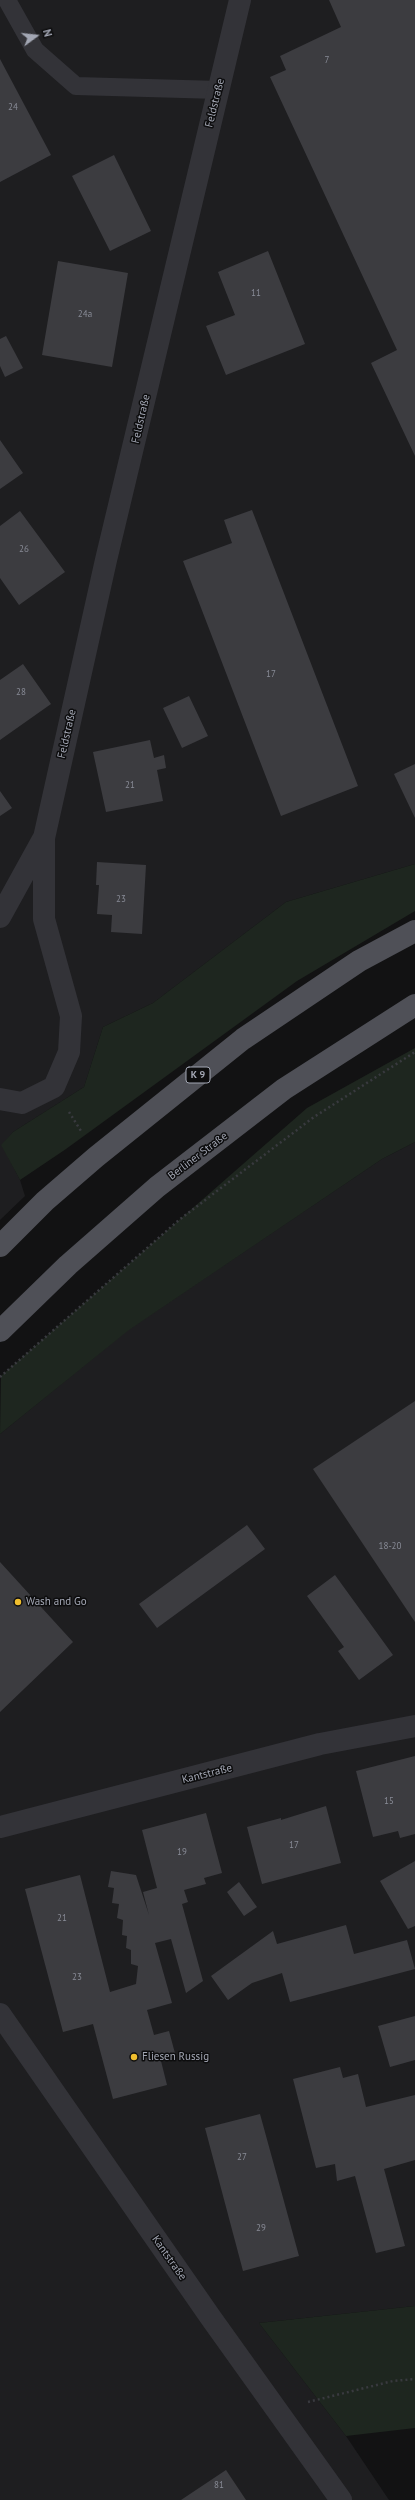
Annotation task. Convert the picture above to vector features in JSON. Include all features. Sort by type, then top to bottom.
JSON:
[{"type":"main road","name":"K 9","points":[[0,1246],[45,1202],[96,1157],[243,1039],[359,961],[415,931]]},
{"type":"main road","name":"Berliner Straße","points":[[0,1331],[68,1265],[157,1187],[284,1089],[415,1005]]},
{"type":"street","name":"Feldstraße","points":[[54,1087],[69,1052],[71,1016],[44,919],[44,838],[106,560],[240,0]]},
{"type":"street","name":"Feldstraße","points":[[0,917],[44,838]]},
{"type":"street","points":[[0,1099],[22,1103],[54,1087]]},
{"type":"street","name":"Kantstraße","points":[[0,1827],[320,1744],[415,1726]]},
{"type":"street","name":"Kantstraße","points":[[0,2014],[341,2500]]},
{"type":"lane","points":[[8,0],[35,50],[76,86],[218,90]]},
{"type":"path","points":[[0,1377],[179,1220],[314,1116],[415,1052]]},
{"type":"path","points":[[54,1087],[96,1157]]},
{"type":"path","points":[[281,2416],[313,2400],[393,2381],[415,2379]]},
{"type":"shaded area","points":[[0,0],[415,0],[415,864],[286,902],[153,1003],[103,1027],[84,1087],[13,1132],[2,1145],[20,1180],[25,1196],[0,1220]]},
{"type":"shaded area","points":[[415,864],[415,911],[297,981],[66,1149],[20,1180],[1,1145],[13,1132],[84,1087],[103,1027],[153,1003],[286,902]]},
{"type":"shaded area","points":[[415,1048],[415,1142],[382,1159],[129,1330],[0,1434],[1,1376],[307,1108]]},
{"type":"shaded area","points":[[415,1142],[415,2306],[259,2323],[346,2436],[389,2500],[0,2500],[0,1434],[128,1330],[382,1159]]},
{"type":"shaded area","points":[[415,2306],[415,2428],[346,2436],[259,2323]]},
{"type":"building","points":[[329,0],[415,0],[415,456],[371,363],[397,350],[270,77],[286,70],[280,56],[341,27]]},
{"type":"building","points":[[0,59],[51,155],[0,182]]},
{"type":"building","points":[[114,155],[151,231],[110,251],[72,176]]},
{"type":"building","points":[[268,251],[305,344],[226,375],[206,326],[235,315],[218,272]]},
{"type":"building","points":[[58,261],[128,273],[112,367],[42,355]]},
{"type":"building","points":[[6,336],[23,368],[5,377],[0,366],[0,339]]},
{"type":"building","points":[[0,440],[23,473],[0,489]]},
{"type":"building","points":[[252,510],[358,786],[281,816],[183,561],[232,543],[224,520]]},
{"type":"building","points":[[20,511],[65,572],[19,605],[0,578],[0,526]]},
{"type":"building","points":[[23,664],[51,704],[0,740],[0,680]]},
{"type":"building","points":[[189,696],[208,736],[182,748],[163,708]]},
{"type":"building","points":[[150,740],[154,758],[164,755],[166,768],[157,770],[163,801],[106,812],[93,752]]},
{"type":"building","points":[[415,764],[415,818],[394,774]]},
{"type":"building","points":[[0,791],[12,808],[0,816]]},
{"type":"building","points":[[97,862],[146,865],[142,934],[111,932],[112,915],[97,914],[99,885],[96,885]]},
{"type":"building","points":[[415,1401],[415,1622],[313,1469]]},
{"type":"building","points":[[247,1525],[265,1549],[157,1628],[139,1604]]},
{"type":"building","name":"Wash and Go","points":[[0,1562],[73,1642],[0,1712]]},
{"type":"building","points":[[335,1575],[393,1655],[359,1680],[338,1651],[344,1647],[307,1596]]},
{"type":"building","points":[[415,1756],[415,1834],[400,1838],[398,1831],[373,1837],[356,1771]]},
{"type":"building","points":[[326,1806],[341,1863],[262,1884],[247,1827],[281,1818],[281,1820]]},
{"type":"building","points":[[206,1813],[222,1873],[204,1878],[206,1884],[184,1890],[188,1902],[182,1904],[203,1981],[186,1993],[171,1939],[155,1943],[172,2003],[147,2010],[154,2035],[169,2031],[176,2057],[161,2061],[167,2085],[113,2099],[93,2024],[63,2032],[25,1889],[80,1875],[110,1992],[136,1984],[138,1966],[131,1964],[131,1950],[126,1948],[127,1936],[122,1935],[123,1920],[117,1918],[119,1904],[112,1903],[114,1888],[108,1887],[111,1871],[136,1875],[149,1915],[143,1892],[157,1888],[142,1830]]},
{"type":"building","points":[[415,1861],[415,1926],[408,1929],[380,1881]]},
{"type":"building","points":[[239,1882],[257,1907],[244,1916],[227,1892]]},
{"type":"building","points":[[346,1925],[354,1954],[407,1940],[415,1969],[290,2002],[282,1973],[252,1983],[228,2000],[211,1976],[273,1931],[277,1944]]},
{"type":"building","points":[[415,2016],[415,2060],[390,2067],[378,2026]]},
{"type":"building","points":[[340,2067],[343,2078],[358,2074],[366,2107],[415,2095],[415,2160],[384,2169],[405,2246],[376,2253],[355,2176],[337,2181],[335,2164],[316,2168],[293,2079]]},
{"type":"building","points":[[260,2114],[299,2256],[243,2271],[205,2128]]},
{"type":"building","points":[[226,2470],[246,2500],[181,2500]]},
{"type":"place","name":"Wash and Go","points":[[18,1602]]},
{"type":"place","name":"Fliesen Russig","points":[[134,2057]]}]
